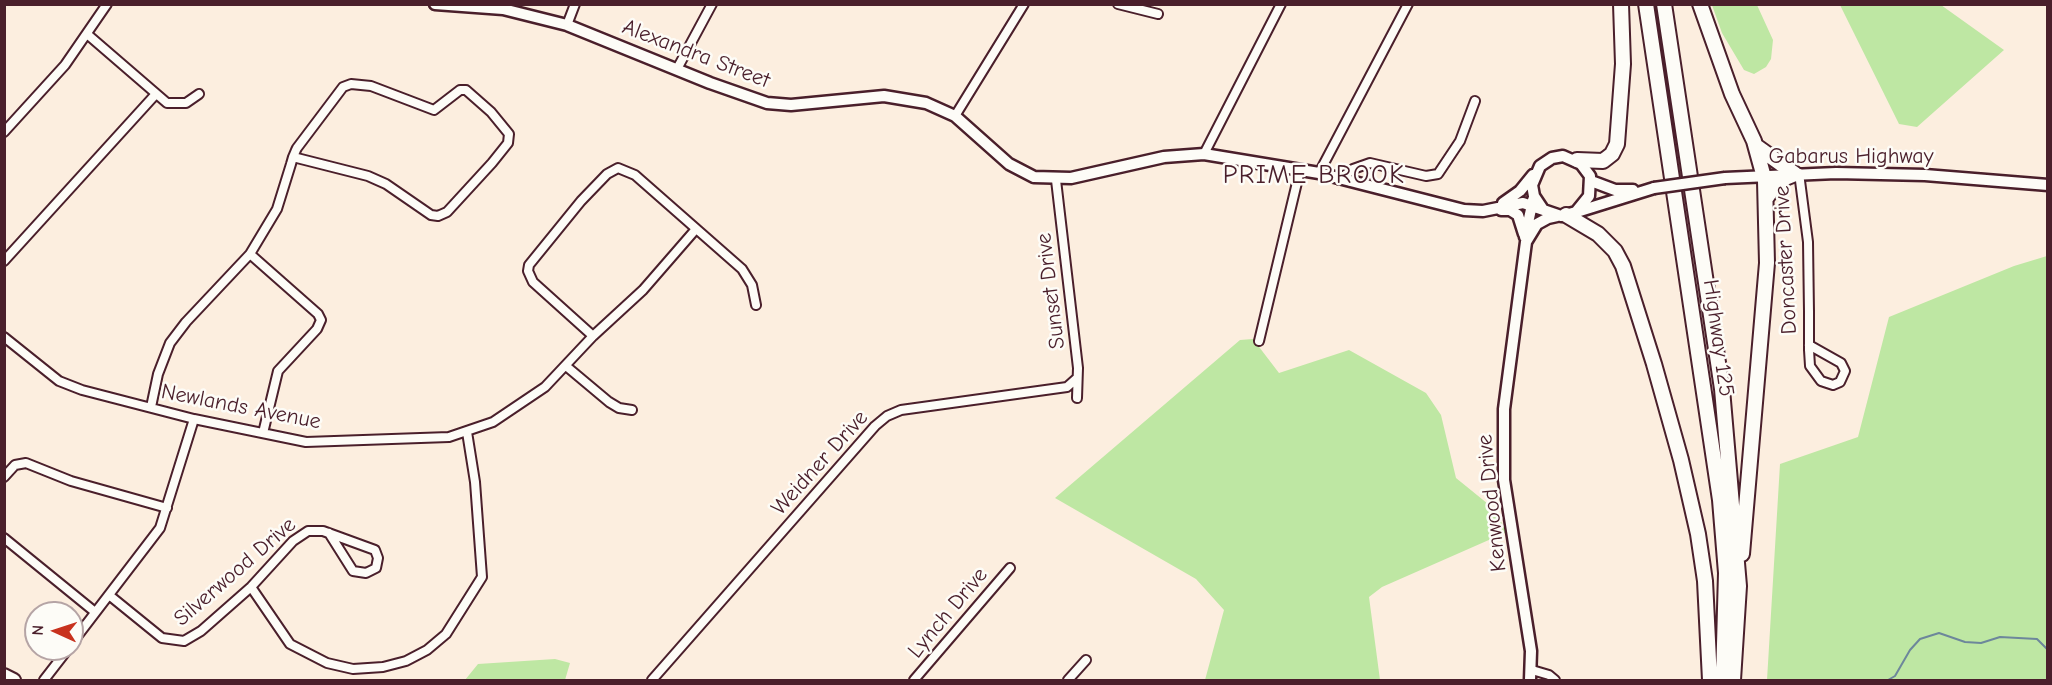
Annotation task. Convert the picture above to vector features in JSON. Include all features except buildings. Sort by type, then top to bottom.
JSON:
[{"type":"highway","points":[[1577,160],[1604,160],[1612,154],[1617,144],[1623,64],[1621,4]]},
{"type":"highway","name":"Highway 125","points":[[1646,4],[1719,492],[1726,573],[1723,681]]},
{"type":"highway","name":"Highway 125","points":[[1664,4],[1722,389],[1739,586],[1734,681]]},
{"type":"highway","points":[[1700,4],[1732,94],[1756,146],[1765,176],[1767,197],[1767,263],[1739,586]]},
{"type":"highway","points":[[1756,146],[1797,174]]},
{"type":"highway","points":[[1767,197],[1779,182],[1797,174]]},
{"type":"highway","points":[[1566,215],[1598,234],[1615,251],[1623,266],[1654,364],[1681,459],[1698,534],[1705,581],[1710,681]]},
{"type":"main road","name":"Alexandra Street","points":[[435,4],[503,9],[567,25],[767,103],[791,105],[863,97],[905,98],[926,103],[955,116],[1016,168],[1034,177],[1056,180],[1087,176],[1164,157],[1204,154],[1319,173],[1339,180],[1456,208],[1489,210],[1518,203],[1536,203]]},
{"type":"main road","points":[[1489,210],[1520,191],[1537,170],[1552,158],[1563,156],[1577,160],[1585,167],[1591,181],[1587,201],[1566,215],[1536,203],[1532,185],[1537,170]]},
{"type":"main road","name":"Gabarus Highway","points":[[1591,181],[1615,190],[1654,188],[1725,178],[1797,174],[1925,175],[2048,185]]},
{"type":"main road","name":"Gabarus Highway","points":[[1566,215],[1654,188]]},
{"type":"main road","name":"Kenwood Drive","points":[[1531,676],[1531,651],[1511,536],[1503,463],[1505,396],[1525,244],[1536,203]]},
{"type":"main road","points":[[1489,210],[1514,212],[1522,224],[1525,244]]},
{"type":"main road","name":"Kenwood Drive","points":[[1525,244],[1537,224],[1548,218],[1566,215]]},
{"type":"main road","points":[[4,675],[14,681]]},
{"type":"street","points":[[4,132],[65,65],[107,4]]},
{"type":"street","points":[[567,25],[574,4]]},
{"type":"street","points":[[677,69],[712,4]]},
{"type":"street","points":[[955,116],[1024,4]]},
{"type":"street","points":[[1118,4],[1158,14]]},
{"type":"street","points":[[1204,154],[1281,4]]},
{"type":"street","points":[[1319,173],[1408,4]]},
{"type":"street","points":[[87,34],[127,66],[167,103],[175,105],[189,102],[199,94]]},
{"type":"street","points":[[151,407],[158,374],[170,343],[186,322],[250,254],[277,209],[294,157],[321,114],[346,86],[356,84],[371,86],[434,110],[460,90],[466,90],[503,124],[509,134],[508,142],[462,197],[447,212],[438,216],[431,215],[386,184],[368,176],[294,157]]},
{"type":"street","points":[[4,261],[155,94]]},
{"type":"street","points":[[1339,180],[1353,169],[1370,163],[1422,176],[1438,174],[1460,141],[1475,101]]},
{"type":"street","points":[[593,336],[538,287],[528,271],[536,253],[602,179],[618,168],[630,171],[747,275],[756,305]]},
{"type":"street","points":[[1259,341],[1300,170]]},
{"type":"street","name":"Doncaster Drive","points":[[1797,174],[1808,242],[1809,345],[1810,366],[1816,378],[1829,385],[1840,382],[1845,371],[1841,363],[1809,345]]},
{"type":"street","name":"Sunset Drive","points":[[1056,180],[1078,368],[1077,398]]},
{"type":"street","name":"Newlands Avenue","points":[[5,339],[59,381],[194,419],[319,443],[439,439],[493,422],[529,399],[643,290],[696,229]]},
{"type":"street","points":[[250,254],[318,314],[321,320],[319,327],[277,374],[263,434]]},
{"type":"street","points":[[566,366],[609,402],[619,408],[632,410]]},
{"type":"street","name":"Weidner Drive","points":[[652,681],[874,426],[887,416],[901,410],[1067,387],[1076,379]]},
{"type":"street","points":[[84,627],[160,528],[194,419]]},
{"type":"street","points":[[251,587],[290,644],[327,663],[350,669],[383,667],[406,661],[434,644],[446,634],[461,613],[478,586],[482,574],[475,483],[467,432]]},
{"type":"street","points":[[4,477],[17,464],[26,463],[79,484],[167,508]]},
{"type":"street","name":"Silverwood Drive","points":[[109,595],[162,638],[182,642],[201,631],[251,587],[300,534],[315,530],[329,533],[375,550],[378,558],[376,568],[366,573],[352,571],[329,533]]},
{"type":"street","points":[[4,538],[95,612]]},
{"type":"street","name":"Lynch Drive","points":[[914,681],[1010,568]]},
{"type":"street","points":[[1068,681],[1086,660]]},
{"type":"street","points":[[44,681],[59,661]]},
{"type":"street","points":[[1531,676],[1549,675],[1555,681]]},
{"type":"green space","points":[[1712,5],[1757,5],[1773,40],[1771,59],[1766,67],[1754,74],[1744,70],[1722,33]]},
{"type":"green space","points":[[1840,5],[1941,5],[2004,50],[1917,127],[1899,124]]},
{"type":"green space","points":[[2047,256],[2047,680],[1767,680],[1780,464],[1858,437],[1889,317],[2014,266]]},
{"type":"green space","points":[[1253,339],[1279,373],[1349,350],[1426,393],[1441,415],[1456,478],[1493,508],[1507,532],[1382,587],[1369,597],[1380,680],[1205,680],[1224,610],[1196,579],[1055,498],[1240,340]]},
{"type":"green space","points":[[555,659],[570,663],[565,680],[465,680],[478,664]]},
{"type":"waterway","points":[[1888,680],[1895,676],[1910,650],[1920,639],[1939,633],[1965,642],[1981,643],[2000,637],[2037,639],[2048,650]]},
{"type":"district","name":"PRIME BROOK","points":[[1314,176]]}]
